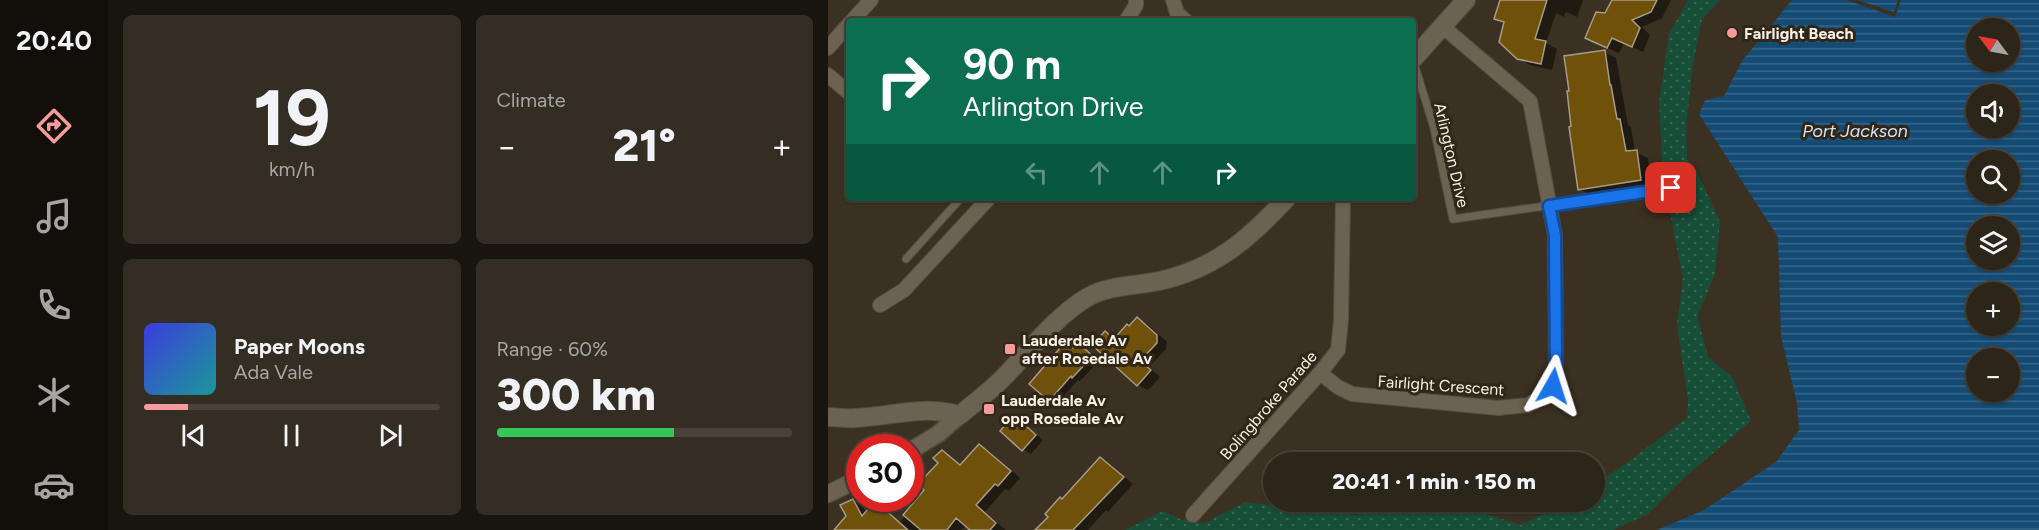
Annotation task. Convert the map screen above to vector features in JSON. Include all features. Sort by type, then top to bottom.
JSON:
[{"type":"main road","points":[[1416,56],[1466,0]]},
{"type":"main road","points":[[828,417],[858,418],[918,410],[940,410],[960,415],[1000,381],[1052,327],[1089,297],[1119,287],[1176,277],[1212,262],[1250,236],[1284,201]]},
{"type":"street","points":[[855,18],[871,0]]},
{"type":"street","points":[[1127,18],[1136,5],[1136,0]]},
{"type":"street","points":[[1173,0],[1177,13],[1183,18]]},
{"type":"street","name":"Fairlight Crescent","points":[[1320,373],[1338,387],[1352,394],[1498,408],[1528,405],[1545,395],[1553,386],[1556,365],[1555,235],[1530,101],[1442,26]]},
{"type":"street","points":[[828,48],[846,28]]},
{"type":"street","points":[[828,75],[846,90]]},
{"type":"street","points":[[880,304],[904,290],[980,201]]},
{"type":"street","name":"Bolingbroke Parade","points":[[1193,515],[1338,350],[1341,320],[1343,201]]},
{"type":"street","points":[[924,442],[960,415]]},
{"type":"street","points":[[828,494],[846,484]]},
{"type":"lane","name":"Arlington Drive","points":[[1416,69],[1434,128],[1453,219],[1671,188]]},
{"type":"lane","points":[[906,259],[958,201]]},
{"type":"green space","points":[[1688,0],[1720,0],[1702,19],[1693,64],[1686,126],[1687,159],[1697,172],[1720,222],[1715,274],[1697,316],[1708,357],[1733,378],[1751,421],[1686,476],[1648,514],[1613,530],[1125,530],[1163,511],[1182,520],[1205,523],[1245,502],[1263,504],[1263,512],[1330,512],[1356,515],[1378,512],[1479,512],[1521,525],[1546,512],[1605,512],[1605,477],[1687,418],[1688,400],[1677,324],[1683,279],[1663,176],[1659,102],[1669,34]]},
{"type":"water","name":"Port Jackson","points":[[1792,0],[1846,0],[1895,17],[1901,0],[2039,0],[2039,530],[1657,530],[1704,510],[1776,462],[1799,430],[1797,403],[1781,336],[1778,237],[1699,114],[1705,100],[1724,96],[1742,61]]},
{"type":"water","points":[[1857,0],[1898,0],[1894,12]]},
{"type":"building","points":[[1500,0],[1547,0],[1535,39],[1546,41],[1541,64],[1517,59],[1499,42],[1504,22],[1494,19]]},
{"type":"building","points":[[1612,0],[1657,0],[1651,12],[1632,20],[1640,28],[1632,47],[1612,38],[1607,48],[1585,38],[1596,12],[1605,13]]},
{"type":"building","points":[[1605,50],[1617,119],[1620,119],[1626,151],[1637,150],[1641,180],[1578,190],[1569,127],[1571,126],[1567,91],[1569,91],[1564,56]]},
{"type":"building","points":[[1137,317],[1157,335],[1157,343],[1140,361],[1151,370],[1137,386],[1092,345],[1105,331],[1114,339],[1127,324],[1129,326]]},
{"type":"building","points":[[1066,341],[1073,348],[1078,343],[1093,356],[1049,401],[1029,384]]},
{"type":"building","points":[[1014,415],[1036,435],[1022,451],[1000,431]]},
{"type":"building","points":[[979,444],[1011,471],[998,486],[995,484],[976,505],[996,523],[990,530],[970,530],[956,518],[947,530],[921,530],[903,515],[906,512],[924,512],[924,478],[938,463],[933,458],[942,450],[960,465]]},
{"type":"building","points":[[1100,457],[1124,477],[1073,530],[1035,530],[1048,517],[1045,514],[1060,497],[1062,499]]},
{"type":"building","points":[[846,502],[846,512],[860,512],[862,516],[865,512],[888,512],[908,530],[834,530],[846,516],[840,505]]},
{"type":"place","name":"Fairlight Beach","points":[[1732,33]]},
{"type":"place","name":"Lauderdale Av after Rosedale Av","points":[[1010,349]]},
{"type":"place","name":"Lauderdale Av opp Rosedale Av","points":[[989,409]]},
{"type":"route","points":[[1553,386],[1556,365],[1555,235],[1549,206],[1671,188]]}]
